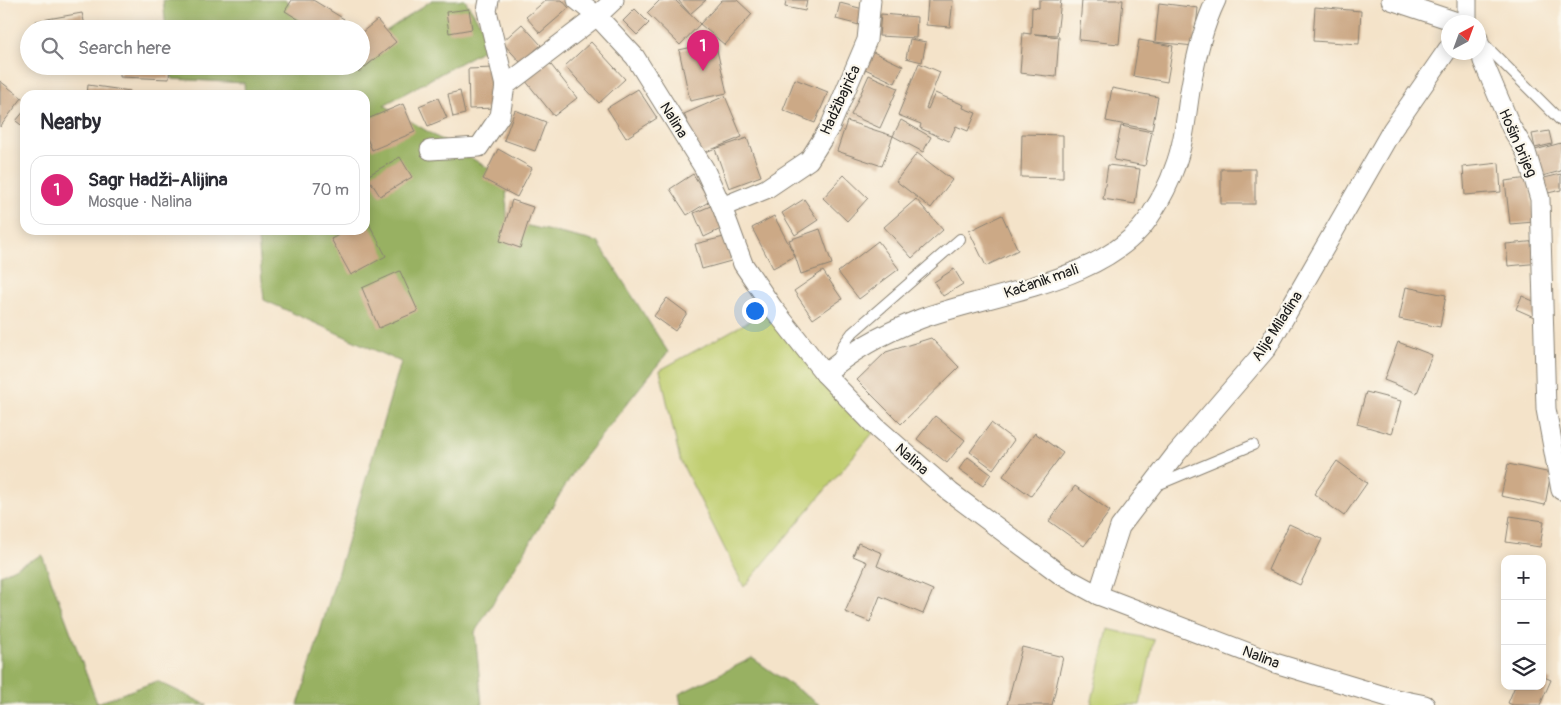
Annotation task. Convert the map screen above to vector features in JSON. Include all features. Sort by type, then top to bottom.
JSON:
[{"type":"street","points":[[430,150],[479,147],[500,116],[505,86],[487,10],[489,0]]},
{"type":"street","name":"Nalina","points":[[577,0],[597,16],[635,57],[704,168],[722,207],[743,264],[773,308],[831,369],[877,428],[950,492],[1061,575],[1098,595],[1275,663],[1391,698],[1425,705]]},
{"type":"street","points":[[505,86],[597,16],[614,0]]},
{"type":"street","name":"Hadžibajrića","points":[[722,207],[766,189],[809,160],[830,127],[867,40],[872,0]]},
{"type":"street","name":"Kačanik mali","points":[[831,369],[881,337],[920,319],[1068,275],[1108,255],[1131,239],[1151,215],[1175,167],[1200,49],[1216,0]]},
{"type":"street","points":[[1391,0],[1441,16]]},
{"type":"street","points":[[1466,15],[1467,0]]},
{"type":"street","name":"Alije Miladina","points":[[1098,595],[1120,527],[1176,454],[1267,348],[1392,130],[1441,59]]},
{"type":"street","name":"Hošin brijeg","points":[[1483,60],[1511,127],[1526,152],[1540,199],[1546,409],[1561,490]]},
{"type":"lane","points":[[1486,45],[1561,121]]},
{"type":"lane","points":[[831,369],[843,345],[852,333],[960,239]]},
{"type":"lane","points":[[1150,488],[1253,445]]},
{"type":"green space","points":[[163,0],[285,0],[311,20],[165,20]]},
{"type":"green space","points":[[432,0],[465,0],[494,44],[384,105],[506,179],[507,221],[598,242],[668,352],[578,465],[475,632],[482,705],[298,705],[401,362],[264,300],[258,235],[370,235],[370,90],[245,90],[244,83],[172,79],[172,75],[370,75],[370,42]]},
{"type":"green space","points":[[773,308],[877,428],[744,587],[680,460],[660,370]]},
{"type":"green space","points":[[42,555],[97,703],[157,681],[207,705],[0,705],[0,575]]},
{"type":"green space","points":[[1108,629],[1154,640],[1140,705],[1091,705]]},
{"type":"green space","points":[[752,658],[820,705],[681,705],[679,694]]},
{"type":"building","points":[[292,0],[313,0],[344,19],[300,20],[285,11]]},
{"type":"building","points":[[546,0],[562,0],[569,8],[540,33],[526,17]]},
{"type":"building","points":[[660,0],[675,0],[700,24],[680,45],[647,13]]},
{"type":"building","points":[[678,0],[706,0],[690,14]]},
{"type":"building","points":[[722,0],[737,0],[752,14],[725,45],[700,24]]},
{"type":"building","points":[[786,0],[807,0],[805,11],[785,7]]},
{"type":"building","points":[[928,0],[953,0],[950,27],[926,25]]},
{"type":"building","points":[[1039,0],[1061,0],[1057,35],[1034,34],[1059,37],[1056,77],[1020,73],[1023,33],[1031,34],[1032,7],[1039,8]]},
{"type":"building","points":[[1082,0],[1123,0],[1119,44],[1079,40]]},
{"type":"building","points":[[840,3],[867,10],[863,26],[836,19]]},
{"type":"building","points":[[1159,3],[1198,8],[1194,46],[1155,42]]},
{"type":"building","points":[[1315,7],[1361,11],[1359,44],[1313,41]]},
{"type":"building","points":[[469,9],[472,29],[449,33],[446,12]]},
{"type":"building","points":[[635,9],[649,23],[637,35],[623,21]]},
{"type":"building","points":[[82,13],[84,20],[42,20]]},
{"type":"building","points":[[881,14],[917,17],[916,38],[879,36]]},
{"type":"building","points":[[377,20],[396,42],[370,63],[370,26]]},
{"type":"building","points":[[522,24],[541,45],[521,63],[502,42]]},
{"type":"building","points":[[910,39],[926,42],[922,62],[906,58]]},
{"type":"building","points":[[1139,40],[1173,46],[1167,82],[1133,76]]},
{"type":"building","points":[[591,42],[625,79],[599,103],[565,66]]},
{"type":"building","points":[[715,42],[727,93],[690,101],[679,50]]},
{"type":"building","points":[[871,51],[903,66],[895,83],[863,68]]},
{"type":"building","points":[[548,61],[577,98],[554,116],[525,80]]},
{"type":"building","points":[[919,63],[940,72],[926,108],[928,109],[935,93],[964,105],[963,108],[976,113],[968,131],[956,126],[949,141],[920,128],[921,124],[898,115]]},
{"type":"building","points":[[494,68],[495,108],[469,109],[468,69]]},
{"type":"building","points":[[120,75],[169,75],[169,79],[120,77]]},
{"type":"building","points":[[869,75],[898,88],[880,128],[851,115]]},
{"type":"building","points":[[795,79],[828,92],[815,123],[783,110]]},
{"type":"building","points":[[0,81],[20,96],[20,101],[0,127]]},
{"type":"building","points":[[88,85],[123,90],[88,90]]},
{"type":"building","points":[[1112,88],[1158,97],[1152,130],[1106,121]]},
{"type":"building","points":[[638,89],[657,118],[626,138],[607,108]]},
{"type":"building","points":[[460,91],[465,114],[453,117],[448,94]]},
{"type":"building","points":[[725,96],[742,137],[701,154],[684,114]]},
{"type":"building","points":[[438,98],[447,118],[428,126],[419,106]]},
{"type":"building","points":[[403,104],[415,132],[372,150],[370,145],[370,118]]},
{"type":"building","points":[[515,110],[546,122],[535,151],[504,140]]},
{"type":"building","points":[[20,116],[20,124],[16,121]]},
{"type":"building","points":[[901,120],[931,137],[923,152],[893,136]]},
{"type":"building","points":[[847,121],[893,136],[882,166],[837,151]]},
{"type":"building","points":[[1121,126],[1152,132],[1145,166],[1114,160]]},
{"type":"building","points":[[1549,131],[1552,144],[1535,148],[1532,134]]},
{"type":"building","points":[[1022,134],[1063,135],[1063,178],[1021,177]]},
{"type":"building","points":[[747,138],[761,176],[729,188],[715,149]]},
{"type":"building","points":[[1561,143],[1561,171],[1542,176],[1535,150]]},
{"type":"building","points":[[498,149],[532,168],[517,197],[483,179]]},
{"type":"building","points":[[917,153],[952,180],[931,208],[896,181]]},
{"type":"building","points":[[400,157],[412,177],[380,196],[370,181],[370,174]]},
{"type":"building","points":[[1499,163],[1501,192],[1465,195],[1463,167]]},
{"type":"building","points":[[1108,165],[1140,169],[1135,204],[1103,199]]},
{"type":"building","points":[[1221,169],[1255,169],[1255,204],[1221,204]]},
{"type":"building","points":[[693,174],[710,201],[687,215],[670,189]]},
{"type":"building","points":[[1561,174],[1561,190],[1548,193],[1544,178]]},
{"type":"building","points":[[844,175],[868,198],[847,221],[823,198]]},
{"type":"building","points":[[1529,178],[1534,222],[1510,224],[1505,181]]},
{"type":"building","points":[[804,199],[818,220],[795,235],[782,213]]},
{"type":"building","points":[[916,199],[943,230],[912,258],[884,227]]},
{"type":"building","points":[[512,200],[533,207],[520,248],[500,241]]},
{"type":"building","points":[[713,205],[723,228],[704,237],[694,213]]},
{"type":"building","points":[[1002,215],[1018,250],[986,266],[969,231]]},
{"type":"building","points":[[774,216],[795,256],[773,268],[752,228]]},
{"type":"building","points":[[370,226],[386,256],[351,275],[331,239],[339,235],[370,235]]},
{"type":"building","points":[[820,229],[832,264],[801,274],[789,240]]},
{"type":"building","points":[[724,237],[731,261],[702,269],[695,244]]},
{"type":"building","points":[[878,241],[899,269],[859,299],[838,272]]},
{"type":"building","points":[[1538,241],[1540,263],[1508,266],[1506,244]]},
{"type":"building","points":[[954,269],[963,284],[943,296],[934,282]]},
{"type":"building","points":[[400,271],[418,311],[379,328],[362,288]]},
{"type":"building","points":[[823,271],[842,299],[813,319],[794,291]]},
{"type":"building","points":[[1406,287],[1446,295],[1440,327],[1399,319]]},
{"type":"building","points":[[1522,296],[1540,304],[1534,317],[1516,309]]},
{"type":"building","points":[[667,298],[687,313],[675,331],[654,316]]},
{"type":"building","points":[[931,338],[959,367],[901,424],[857,380],[886,352]]},
{"type":"building","points":[[1398,342],[1432,355],[1417,393],[1384,380]]},
{"type":"building","points":[[1366,392],[1401,401],[1392,434],[1357,424]]},
{"type":"building","points":[[935,416],[965,440],[947,463],[917,439]]},
{"type":"building","points":[[991,423],[1014,440],[993,469],[970,452]]},
{"type":"building","points":[[1035,433],[1063,453],[1031,496],[1003,476]]},
{"type":"building","points":[[968,457],[991,474],[983,486],[959,469]]},
{"type":"building","points":[[1337,461],[1367,483],[1344,516],[1314,494]]},
{"type":"building","points":[[1508,464],[1551,473],[1545,505],[1501,496]]},
{"type":"building","points":[[1075,486],[1110,511],[1084,546],[1049,521]]},
{"type":"building","points":[[1510,516],[1544,521],[1540,547],[1506,542]]},
{"type":"building","points":[[1289,524],[1322,539],[1300,585],[1268,570]]},
{"type":"building","points":[[858,543],[882,553],[877,566],[933,590],[923,614],[880,596],[870,622],[845,612],[867,562],[853,556]]},
{"type":"building","points":[[1022,647],[1063,657],[1052,705],[1007,705]]},
{"type":"building","points":[[1546,678],[1551,680],[1540,705],[1513,705],[1508,703],[1513,690],[1546,690]]},
{"type":"place","name":"Sagr Hadži-Alijina","points":[[703,71]]}]
